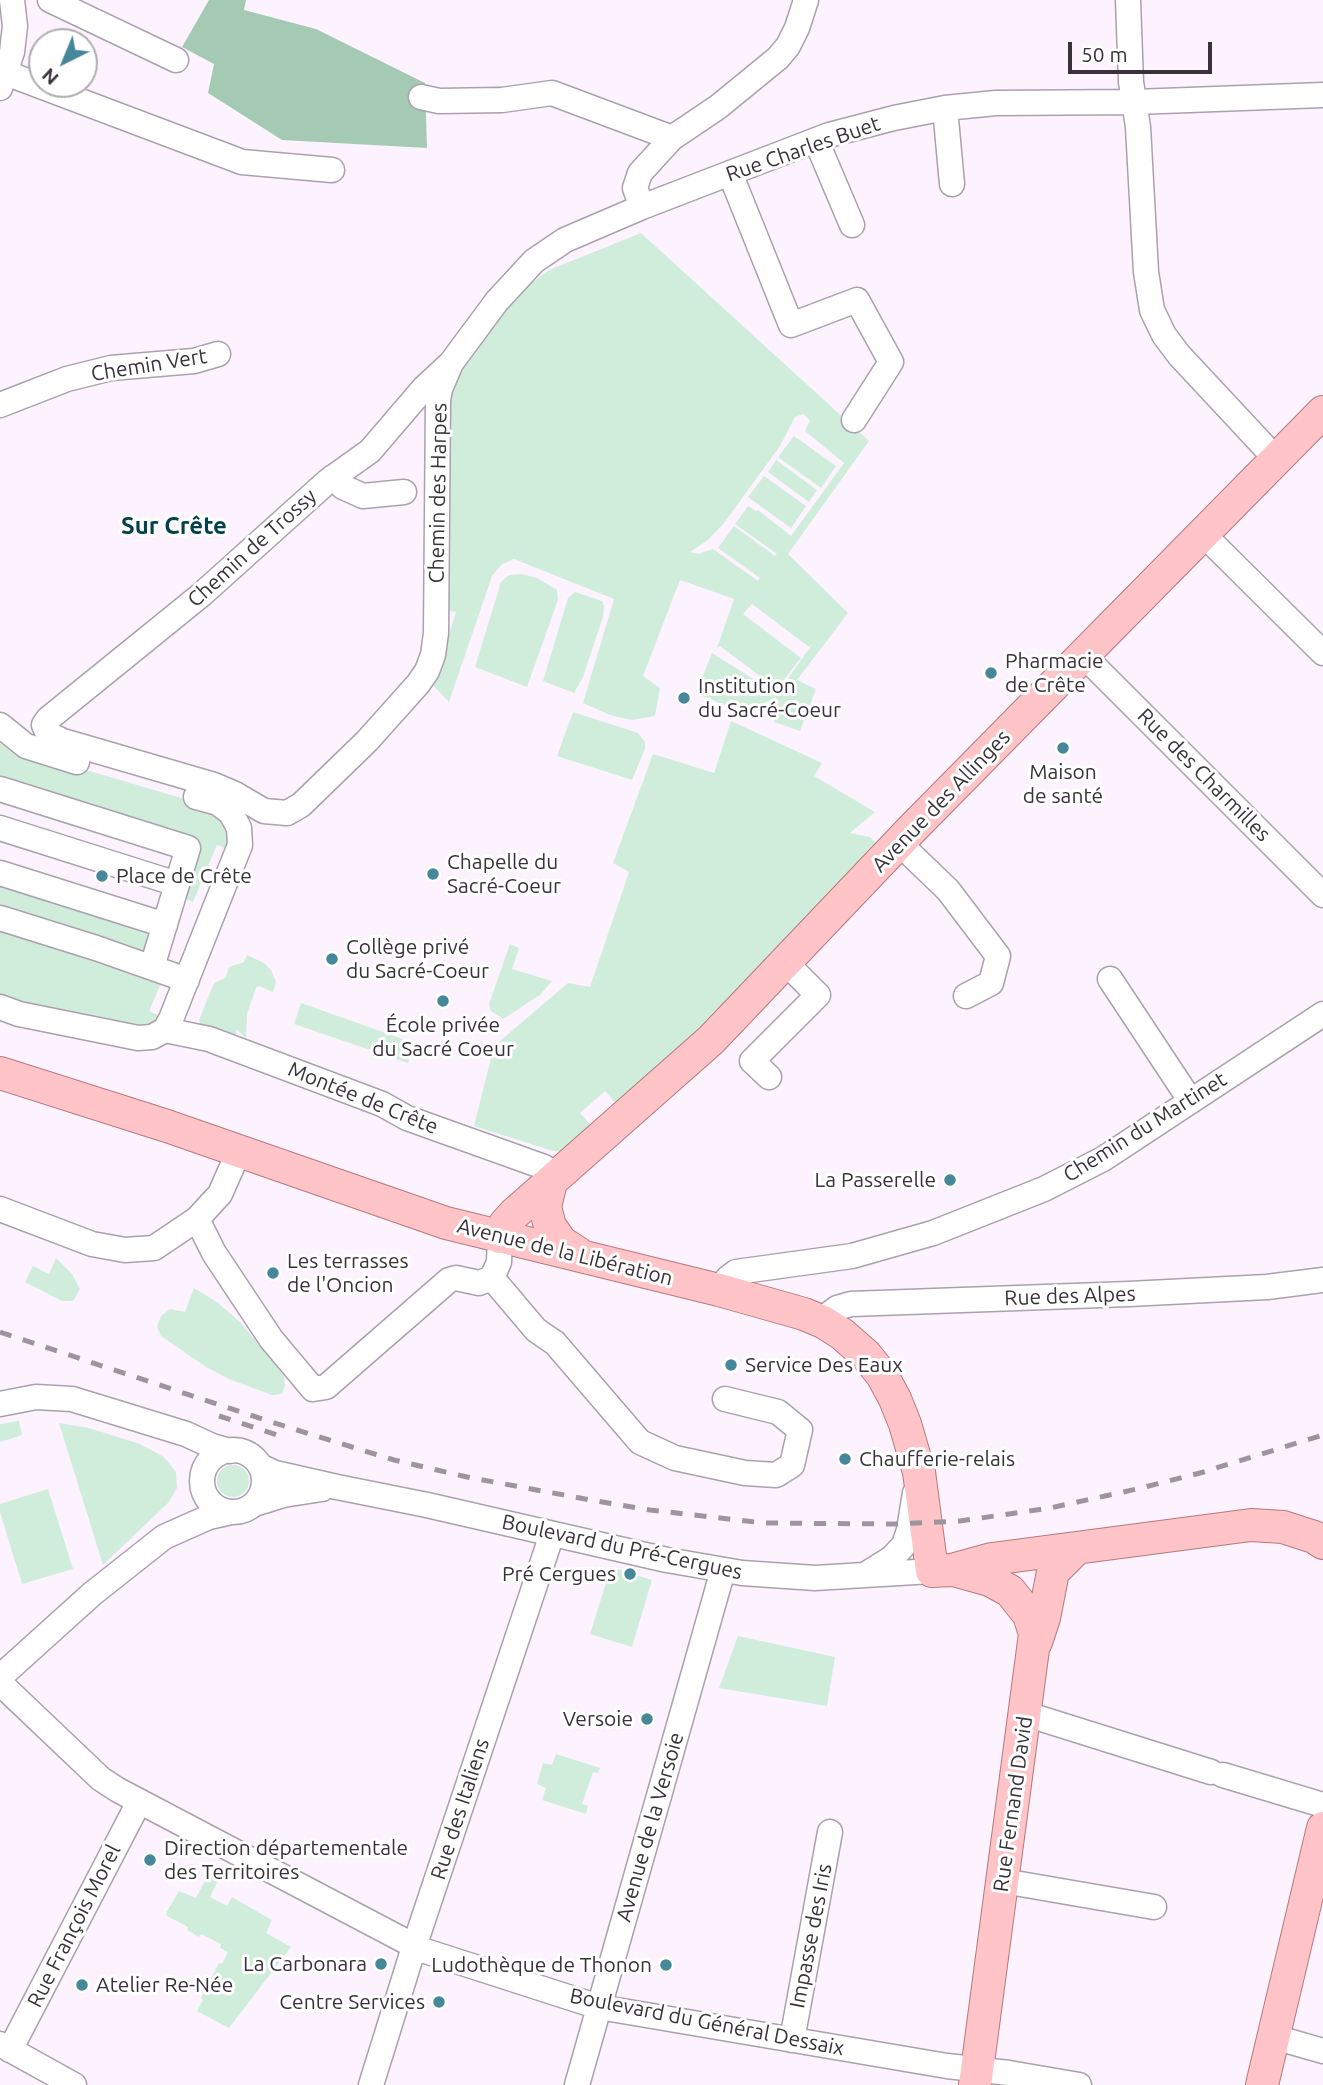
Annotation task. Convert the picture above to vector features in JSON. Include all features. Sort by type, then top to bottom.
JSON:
[{"type":"main road","name":"Avenue des Allinges","points":[[500,1237],[509,1219],[711,1040],[899,842],[1323,412]]},
{"type":"main road","name":"Avenue de la Libération","points":[[0,1073],[239,1151],[429,1218],[719,1290],[788,1309],[823,1322],[855,1345],[882,1375],[900,1409],[919,1472],[942,1571]]},
{"type":"main road","points":[[554,1179],[545,1207],[550,1226],[561,1242],[583,1255]]},
{"type":"main road","points":[[919,1472],[944,1535],[967,1553],[992,1559]]},
{"type":"main road","name":"Boulevard du Pré-Cergues","points":[[942,1571],[992,1559],[1251,1525],[1283,1527],[1307,1534],[1323,1543]]},
{"type":"main road","points":[[1035,1644],[1044,1618],[1053,1572],[1077,1548]]},
{"type":"main road","name":"Rue Fernand David","points":[[942,1571],[978,1576],[1010,1591],[1029,1615],[1035,1634],[976,2078]]},
{"type":"main road","points":[[1262,2085],[1274,2037],[1314,1911],[1323,1828]]},
{"type":"street","points":[[50,0],[176,60]]},
{"type":"street","points":[[642,207],[635,188],[637,177],[672,138],[718,107],[778,58],[797,28],[806,0]]},
{"type":"street","points":[[1128,0],[1146,272],[1152,310],[1164,335],[1179,355],[1276,459]]},
{"type":"street","points":[[15,1],[12,51],[3,80],[242,162],[332,170]]},
{"type":"street","points":[[421,97],[439,100],[502,100],[552,93],[672,138]]},
{"type":"street","name":"Rue Charles Buet","points":[[642,207],[816,140],[894,118],[945,108],[996,103],[1323,96]]},
{"type":"street","points":[[945,108],[952,184]]},
{"type":"street","points":[[816,140],[852,225]]},
{"type":"street","points":[[730,173],[791,325],[857,300],[891,362],[854,420]]},
{"type":"street","name":"Chemin des Harpes","points":[[44,725],[45,732],[57,739],[214,785],[264,811],[276,814],[292,811],[301,805],[374,734],[418,684],[430,663],[437,621],[438,400],[450,363],[497,301],[543,253],[565,240],[642,207]]},
{"type":"street","name":"Chemin Vert","points":[[0,405],[67,379],[111,368],[194,361],[218,354]]},
{"type":"street","name":"Chemin de Trossy","points":[[44,725],[71,699],[201,595],[333,477],[370,451],[424,388],[450,363]]},
{"type":"street","points":[[333,477],[343,487],[363,496],[404,492]]},
{"type":"street","points":[[1203,534],[1323,653]]},
{"type":"street","name":"Rue des Charmilles","points":[[1084,656],[1323,895]]},
{"type":"street","points":[[0,725],[35,750],[218,803],[236,820],[241,834],[237,853],[172,1019],[165,1030],[152,1037],[138,1038],[19,1014],[0,1007]]},
{"type":"street","points":[[0,789],[188,848],[152,967]]},
{"type":"street","points":[[0,828],[177,884]]},
{"type":"street","points":[[899,842],[948,890],[998,956],[991,984],[966,996]]},
{"type":"street","points":[[0,873],[165,925]]},
{"type":"street","points":[[0,918],[187,980]]},
{"type":"street","points":[[769,1077],[752,1061],[818,995],[786,963]]},
{"type":"street","points":[[1110,979],[1189,1100]]},
{"type":"street","name":"Chemin du Martinet","points":[[719,1290],[736,1272],[852,1256],[933,1233],[989,1213],[1080,1172],[1323,1014]]},
{"type":"street","name":"Montée de Crête","points":[[165,1030],[221,1043],[382,1104],[407,1118],[544,1167],[554,1179]]},
{"type":"street","points":[[0,1209],[92,1244],[125,1250],[154,1248],[197,1219],[220,1194],[239,1151]]},
{"type":"street","points":[[197,1219],[214,1253],[271,1339],[310,1387],[318,1390],[326,1387],[449,1280],[456,1278],[484,1287],[555,1343],[640,1442],[675,1458],[745,1473],[776,1475],[792,1465],[800,1430],[778,1412],[725,1399]]},
{"type":"street","name":"Avenue des Allinges","points":[[484,1287],[499,1262],[500,1237]]},
{"type":"street","name":"Rue des Alpes","points":[[823,1322],[837,1308],[851,1304],[1317,1286]]},
{"type":"street","points":[[1,1400],[36,1397],[72,1399],[186,1434],[230,1451],[247,1454],[260,1466],[264,1484],[260,1497],[242,1508],[221,1510],[205,1493],[196,1458],[159,1427]]},
{"type":"street","points":[[0,1677],[92,1594],[164,1537],[191,1502],[212,1459],[230,1451]]},
{"type":"street","name":"Boulevard du Pré-Cergues","points":[[260,1466],[275,1473],[337,1487],[723,1570],[799,1577],[942,1571]]},
{"type":"street","points":[[861,1576],[885,1564],[904,1545],[919,1472]]},
{"type":"street","name":"Boulevard du Pré-Cergues","points":[[164,1537],[209,1517],[283,1494],[337,1487]]},
{"type":"street","name":"Rue des Italiens","points":[[371,2085],[414,1947],[552,1534]]},
{"type":"street","name":"Avenue de la Versoie","points":[[577,2085],[723,1570]]},
{"type":"street","name":"Boulevard du Général Dessaix","points":[[0,1683],[101,1779],[139,1802],[414,1947],[600,2007],[792,2040],[976,2078],[1009,2073],[1079,2085]]},
{"type":"street","points":[[1026,1714],[1323,1805]]},
{"type":"street","name":"Rue François Morel","points":[[5,2047],[139,1802]]},
{"type":"street","name":"Impasse des Iris","points":[[792,2040],[830,1832]]},
{"type":"street","points":[[1003,1881],[1154,1907]]},
{"type":"street","points":[[1274,2037],[1323,2051]]},
{"type":"street","points":[[5,2047],[74,2085]]},
{"type":"green space","points":[[209,0],[246,0],[244,10],[316,29],[425,83],[427,148],[282,140],[208,93],[214,64],[182,47]]},
{"type":"green space","points":[[641,233],[869,441],[788,554],[848,613],[797,680],[816,689],[800,731],[774,722],[778,708],[769,701],[741,712],[696,693],[712,653],[777,694],[813,643],[809,647],[752,604],[743,614],[801,658],[777,689],[720,646],[717,648],[734,599],[680,580],[643,676],[660,688],[655,716],[632,720],[610,715],[583,703],[614,599],[514,559],[502,564],[492,576],[449,702],[431,683],[456,612],[444,610],[444,415],[455,379],[517,294],[549,270]],"holes":[[[803,414],[810,420],[805,431],[844,463],[791,536],[758,510],[748,506],[735,524],[777,554],[775,556],[734,526],[718,548],[760,578],[758,581],[713,549],[698,554],[690,552],[708,540],[724,523],[780,446],[795,417]]]},
{"type":"green space","points":[[794,436],[836,466],[821,488],[778,457]]},
{"type":"green space","points":[[776,460],[817,490],[809,502],[768,472]]},
{"type":"green space","points":[[764,476],[806,506],[791,528],[748,497]]},
{"type":"green space","points":[[521,574],[537,578],[557,590],[558,600],[527,687],[475,667],[501,582],[509,575]]},
{"type":"green space","points":[[575,592],[602,601],[604,606],[603,617],[583,677],[574,693],[543,681],[568,598]]},
{"type":"green space","points":[[573,712],[638,733],[645,742],[645,749],[632,780],[557,756]]},
{"type":"green space","points":[[731,721],[822,763],[814,776],[875,812],[850,833],[870,837],[880,847],[691,1042],[618,1106],[605,1091],[580,1113],[593,1128],[564,1152],[474,1126],[494,1046],[568,983],[590,987],[629,872],[613,863],[653,754],[714,773]]},
{"type":"green space","points":[[0,735],[22,751],[208,806],[229,823],[230,850],[217,845],[193,902],[182,897],[199,844],[0,782]]},
{"type":"green space","points":[[0,881],[155,929],[146,956],[0,910]]},
{"type":"green space","points":[[0,926],[162,981],[149,1011],[162,1017],[153,1025],[141,1027],[0,999]]},
{"type":"green space","points":[[510,944],[519,948],[512,969],[552,981],[540,995],[503,1019],[491,1011],[489,1004]]},
{"type":"green space","points":[[247,955],[264,963],[271,970],[276,982],[273,992],[259,986],[256,988],[247,1014],[246,1038],[237,1030],[235,1036],[201,1025],[199,1020],[214,983],[225,978],[229,967],[244,962]]},
{"type":"green space","points":[[301,1003],[414,1043],[408,1063],[294,1024]]},
{"type":"green space","points":[[56,1258],[72,1274],[80,1289],[73,1301],[62,1301],[25,1282],[33,1266],[49,1274]]},
{"type":"green space","points":[[194,1288],[217,1302],[240,1322],[284,1376],[282,1394],[272,1395],[229,1379],[206,1367],[161,1336],[157,1327],[161,1316],[170,1309],[185,1312]]},
{"type":"green space","points":[[19,1421],[22,1435],[0,1442],[0,1424]]},
{"type":"green space","points":[[59,1423],[89,1428],[140,1444],[164,1457],[176,1472],[177,1488],[169,1502],[103,1565]]},
{"type":"green space","points":[[233,1465],[245,1469],[249,1481],[245,1493],[233,1497],[221,1493],[217,1481],[221,1469]]},
{"type":"green space","points":[[48,1489],[73,1569],[22,1584],[0,1512],[0,1504]]},
{"type":"green space","points":[[611,1567],[652,1580],[632,1647],[590,1634]]},
{"type":"green space","points":[[738,1636],[835,1657],[827,1706],[719,1688]]},
{"type":"green space","points":[[556,1754],[600,1768],[598,1773],[593,1772],[582,1804],[588,1806],[586,1814],[542,1800],[546,1788],[537,1784],[543,1763],[552,1765]]},
{"type":"green space","points":[[212,1867],[222,1872],[210,1897],[227,1906],[232,1897],[272,1920],[266,1933],[291,1947],[229,2028],[197,2011],[219,1963],[222,1964],[228,1952],[220,1948],[221,1944],[187,1930],[188,1927],[166,1913],[179,1891],[196,1898]]},
{"type":"railway","points":[[0,1332],[394,1460],[467,1477],[596,1501],[764,1523],[895,1524],[960,1521],[1050,1508],[1200,1473],[1323,1435]]},
{"type":"railway","points":[[219,1416],[283,1437]]},
{"type":"place","name":"Pharmacie de Crête","points":[[991,673]]},
{"type":"place","name":"Institution du Sacré-Coeur","points":[[684,698]]},
{"type":"place","name":"Maison de santé","points":[[1063,748]]},
{"type":"place","name":"Chapelle du Sacré-Coeur","points":[[433,874]]},
{"type":"place","name":"Place de Crête","points":[[102,876]]},
{"type":"place","name":"Collège privé du Sacré-Coeur","points":[[332,959]]},
{"type":"place","name":"École privée du Sacré Coeur","points":[[443,1001]]},
{"type":"place","name":"La Passerelle","points":[[950,1180]]},
{"type":"place","name":"Les terrasses de l'Oncion","points":[[273,1273]]},
{"type":"place","name":"Service Des Eaux","points":[[731,1365]]},
{"type":"place","name":"Chaufferie-relais","points":[[845,1459]]},
{"type":"place","name":"Pré Cergues","points":[[630,1574]]},
{"type":"place","name":"Versoie","points":[[647,1719]]},
{"type":"place","name":"Direction départementale des Territoires","points":[[150,1860]]},
{"type":"place","name":"La Carbonara","points":[[381,1964]]},
{"type":"place","name":"Ludothèque de Thonon","points":[[666,1965]]},
{"type":"place","name":"Atelier Re-Née","points":[[82,1985]]},
{"type":"place","name":"Centre Services","points":[[439,2002]]},
{"type":"district","name":"Sur Crête","points":[[174,526]]}]
